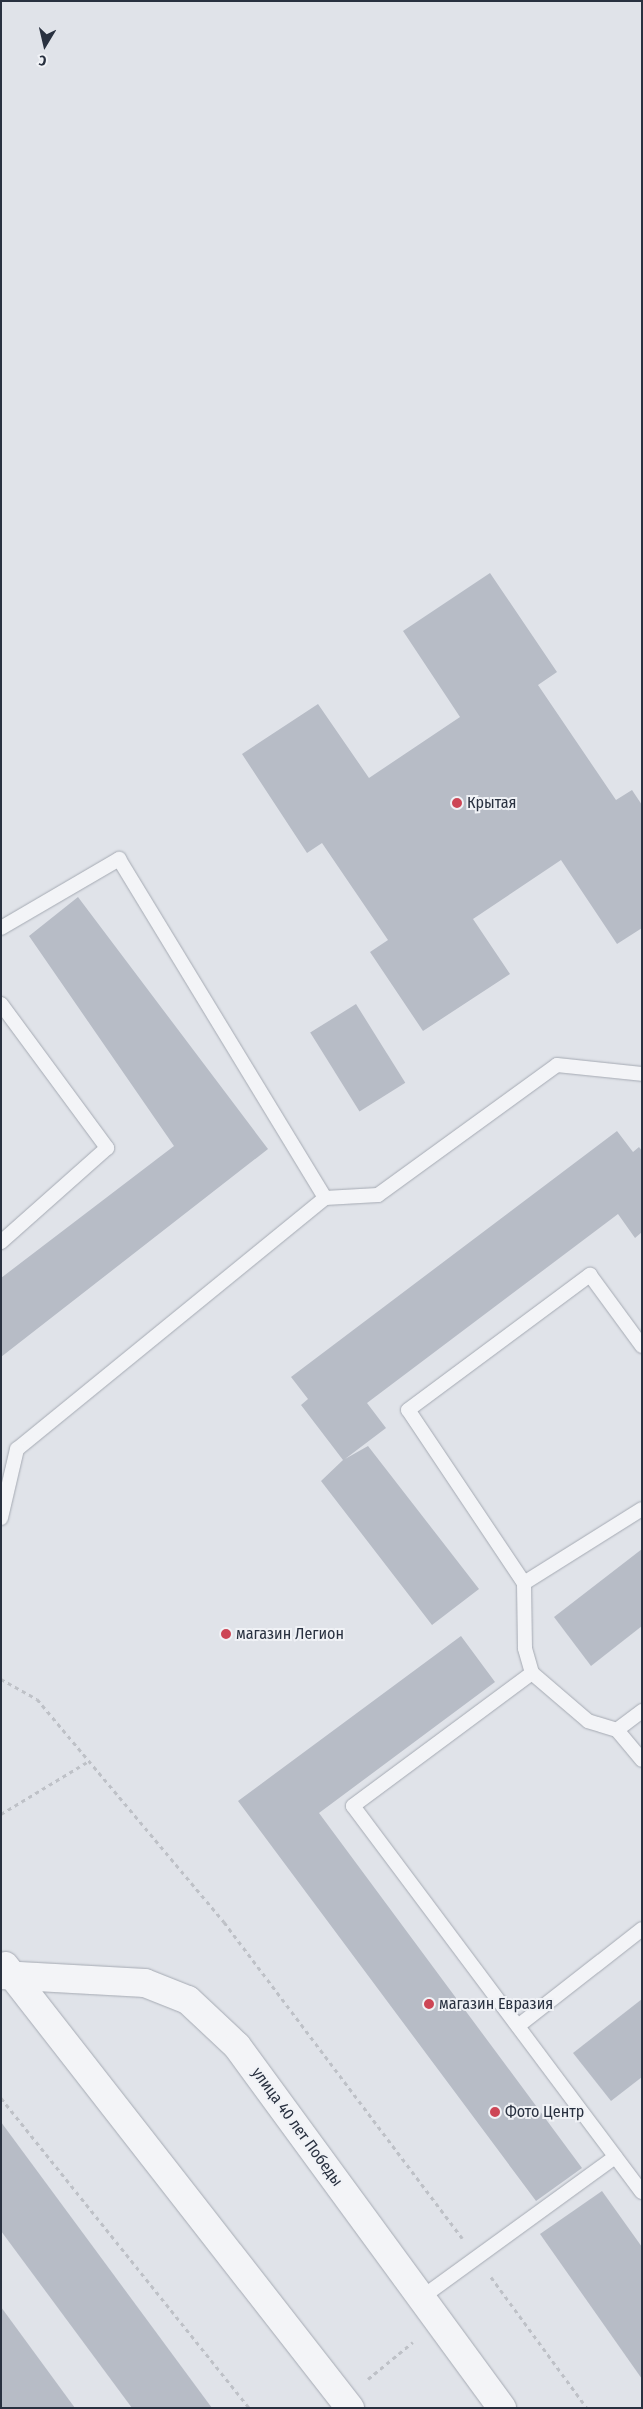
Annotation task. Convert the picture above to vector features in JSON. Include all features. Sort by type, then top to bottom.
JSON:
[{"type":"street","name":"улица 40 лет Победы","points":[[5,1970],[145,1983],[188,2000],[237,2046],[502,2408]]},
{"type":"street","name":"улица 40 лет Победы","points":[[5,1970],[347,2403]]},
{"type":"lane","points":[[1,928],[119,859],[325,1198]]},
{"type":"lane","points":[[1,1004],[106,1148],[1,1242]]},
{"type":"lane","points":[[1,1518],[17,1448],[325,1198],[378,1195],[557,1065],[642,1074]]},
{"type":"lane","points":[[642,1346],[590,1275],[408,1410],[524,1583],[523,1620],[532,1673],[588,1721],[616,1730],[642,1760]]},
{"type":"lane","points":[[524,1583],[642,1509]]},
{"type":"lane","points":[[532,1673],[353,1806],[642,2192]]},
{"type":"lane","points":[[616,1730],[642,1712]]},
{"type":"lane","points":[[518,2026],[642,1929]]},
{"type":"lane","points":[[422,2298],[615,2157]]},
{"type":"path","points":[[1,1679],[37,1699],[224,1922],[587,2408]]},
{"type":"path","points":[[1,1814],[89,1761]]},
{"type":"path","points":[[1,2098],[249,2408]]},
{"type":"path","points":[[347,2403],[439,2321]]},
{"type":"building","name":"Крытая","points":[[490,573],[557,672],[538,685],[616,800],[632,790],[642,805],[642,928],[617,944],[561,860],[473,919],[510,974],[423,1031],[370,952],[388,940],[322,843],[307,853],[242,754],[318,704],[369,778],[460,717],[403,631]]},
{"type":"building","points":[[78,897],[268,1149],[1,1357],[1,1278],[174,1146],[29,936]]},
{"type":"building","points":[[356,1004],[405,1083],[359,1111],[310,1033]]},
{"type":"building","points":[[617,1131],[633,1152],[639,1147],[642,1151],[642,1232],[635,1238],[618,1214],[367,1403],[386,1428],[345,1459],[368,1446],[479,1589],[432,1625],[321,1481],[343,1460],[301,1405],[308,1399],[291,1377]]},
{"type":"building","points":[[642,1549],[642,1626],[591,1666],[554,1617]]},
{"type":"building","points":[[461,1636],[495,1682],[319,1813],[582,2168],[536,2201],[238,1801]]},
{"type":"building","points":[[642,1999],[642,2077],[611,2101],[573,2053]]},
{"type":"building","points":[[1,2122],[212,2408],[132,2408],[1,2231]]},
{"type":"building","points":[[602,2191],[642,2247],[642,2379],[540,2234]]},
{"type":"building","points":[[1,2307],[75,2408],[1,2408]]},
{"type":"place","name":"Крытая","points":[[457,803]]},
{"type":"place","name":"магазин Легион","points":[[226,1634]]},
{"type":"place","name":"магазин Евразия","points":[[429,2004]]},
{"type":"place","name":"Фото Центр","points":[[495,2112]]}]
